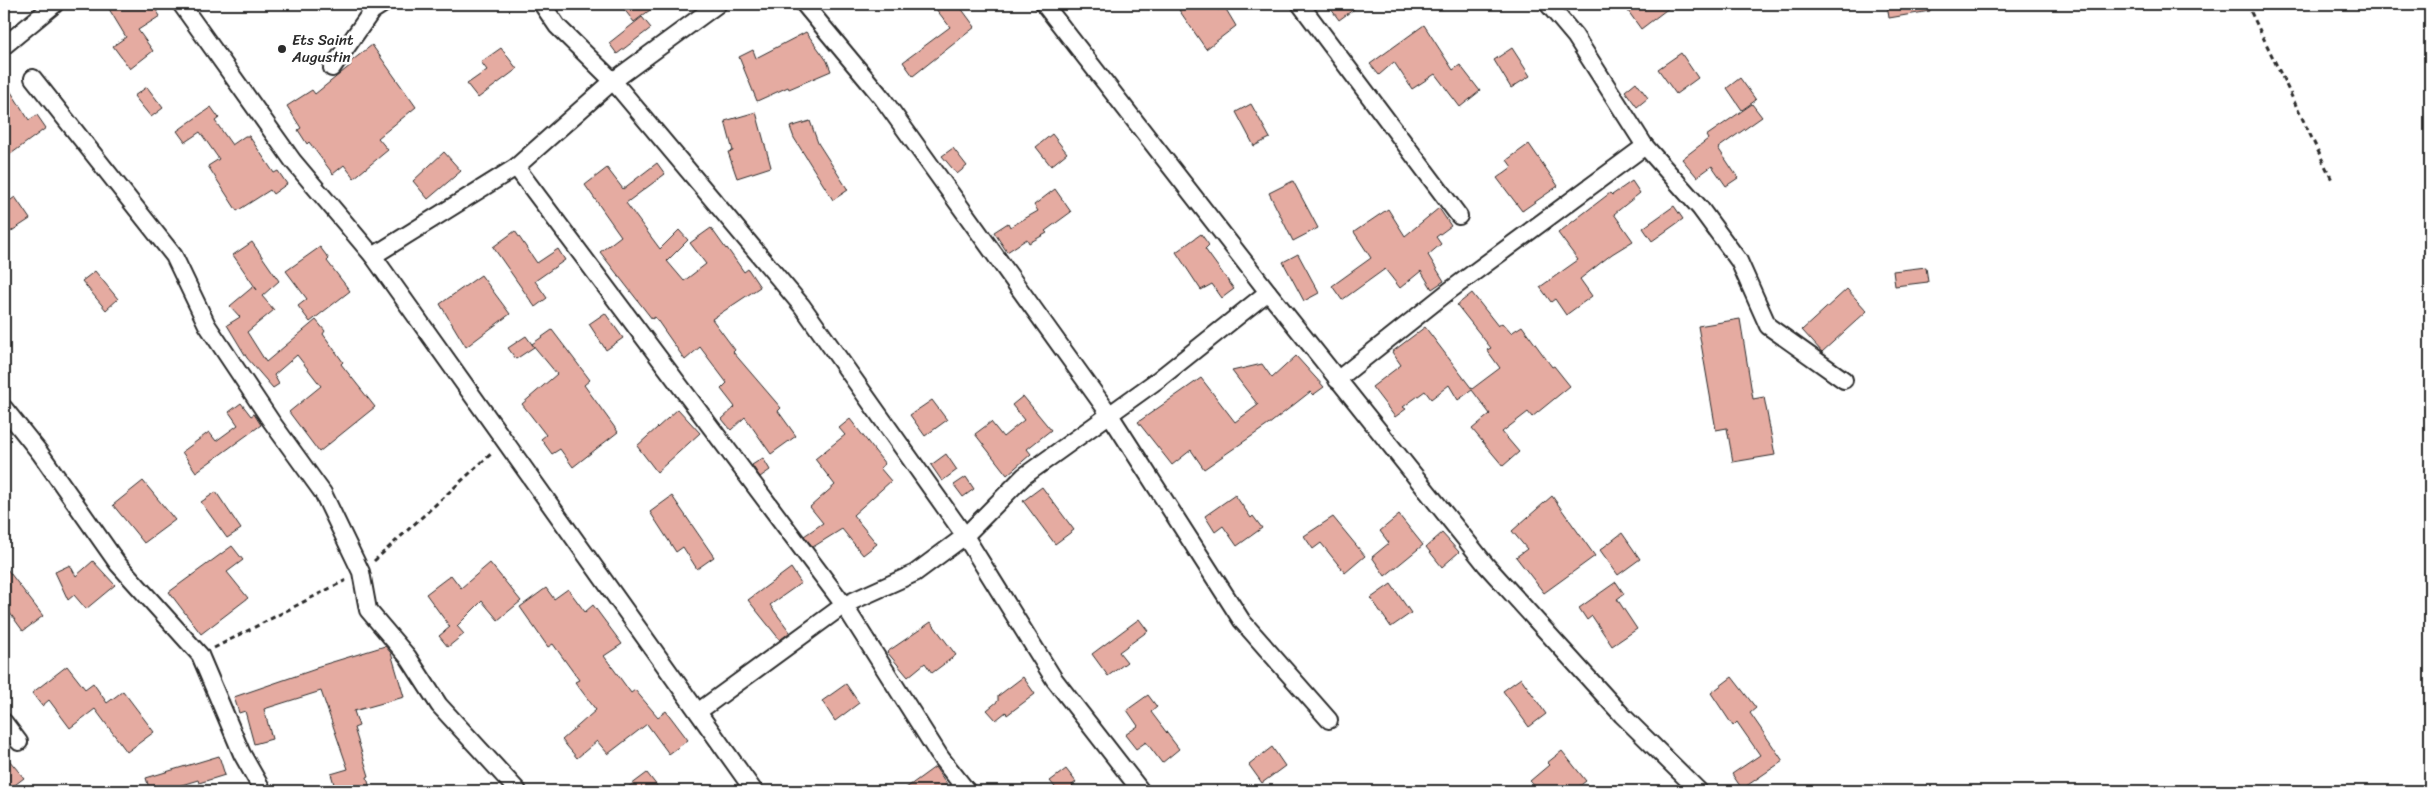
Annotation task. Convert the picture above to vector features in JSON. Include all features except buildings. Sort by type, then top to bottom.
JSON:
[{"type":"street","points":[[4,46],[56,4]]},
{"type":"street","points":[[181,4],[293,161],[373,256],[699,711],[754,791]]},
{"type":"street","points":[[332,68],[372,11],[383,4]]},
{"type":"street","points":[[542,4],[557,26],[614,81],[802,306],[965,536],[1054,679],[1140,791]]},
{"type":"street","points":[[373,256],[516,167],[614,81],[718,4]]},
{"type":"street","points":[[804,4],[883,99],[1110,415],[1242,621],[1329,720]]},
{"type":"street","points":[[1044,4],[1337,380],[1486,565],[1622,715],[1699,791]]},
{"type":"street","points":[[1300,4],[1459,216]]},
{"type":"street","points":[[1548,4],[1575,36],[1645,146],[1700,208],[1739,261],[1768,326],[1844,380]]},
{"type":"street","points":[[33,78],[174,256],[207,325],[271,422],[322,493],[362,572],[368,610],[408,657],[439,705],[518,791]]},
{"type":"street","points":[[1337,380],[1450,291],[1645,146]]},
{"type":"street","points":[[516,167],[844,605],[941,758],[967,791]]},
{"type":"street","points":[[699,711],[844,605],[915,573],[965,536],[1024,476],[1159,379],[1268,292]]},
{"type":"street","points":[[4,408],[40,453],[118,564],[200,655],[242,754],[263,791]]},
{"type":"street","points":[[4,722],[19,742]]},
{"type":"path","points":[[2247,4],[2332,180]]},
{"type":"place","name":"Ets Saint Augustin","points":[[282,49]]}]
